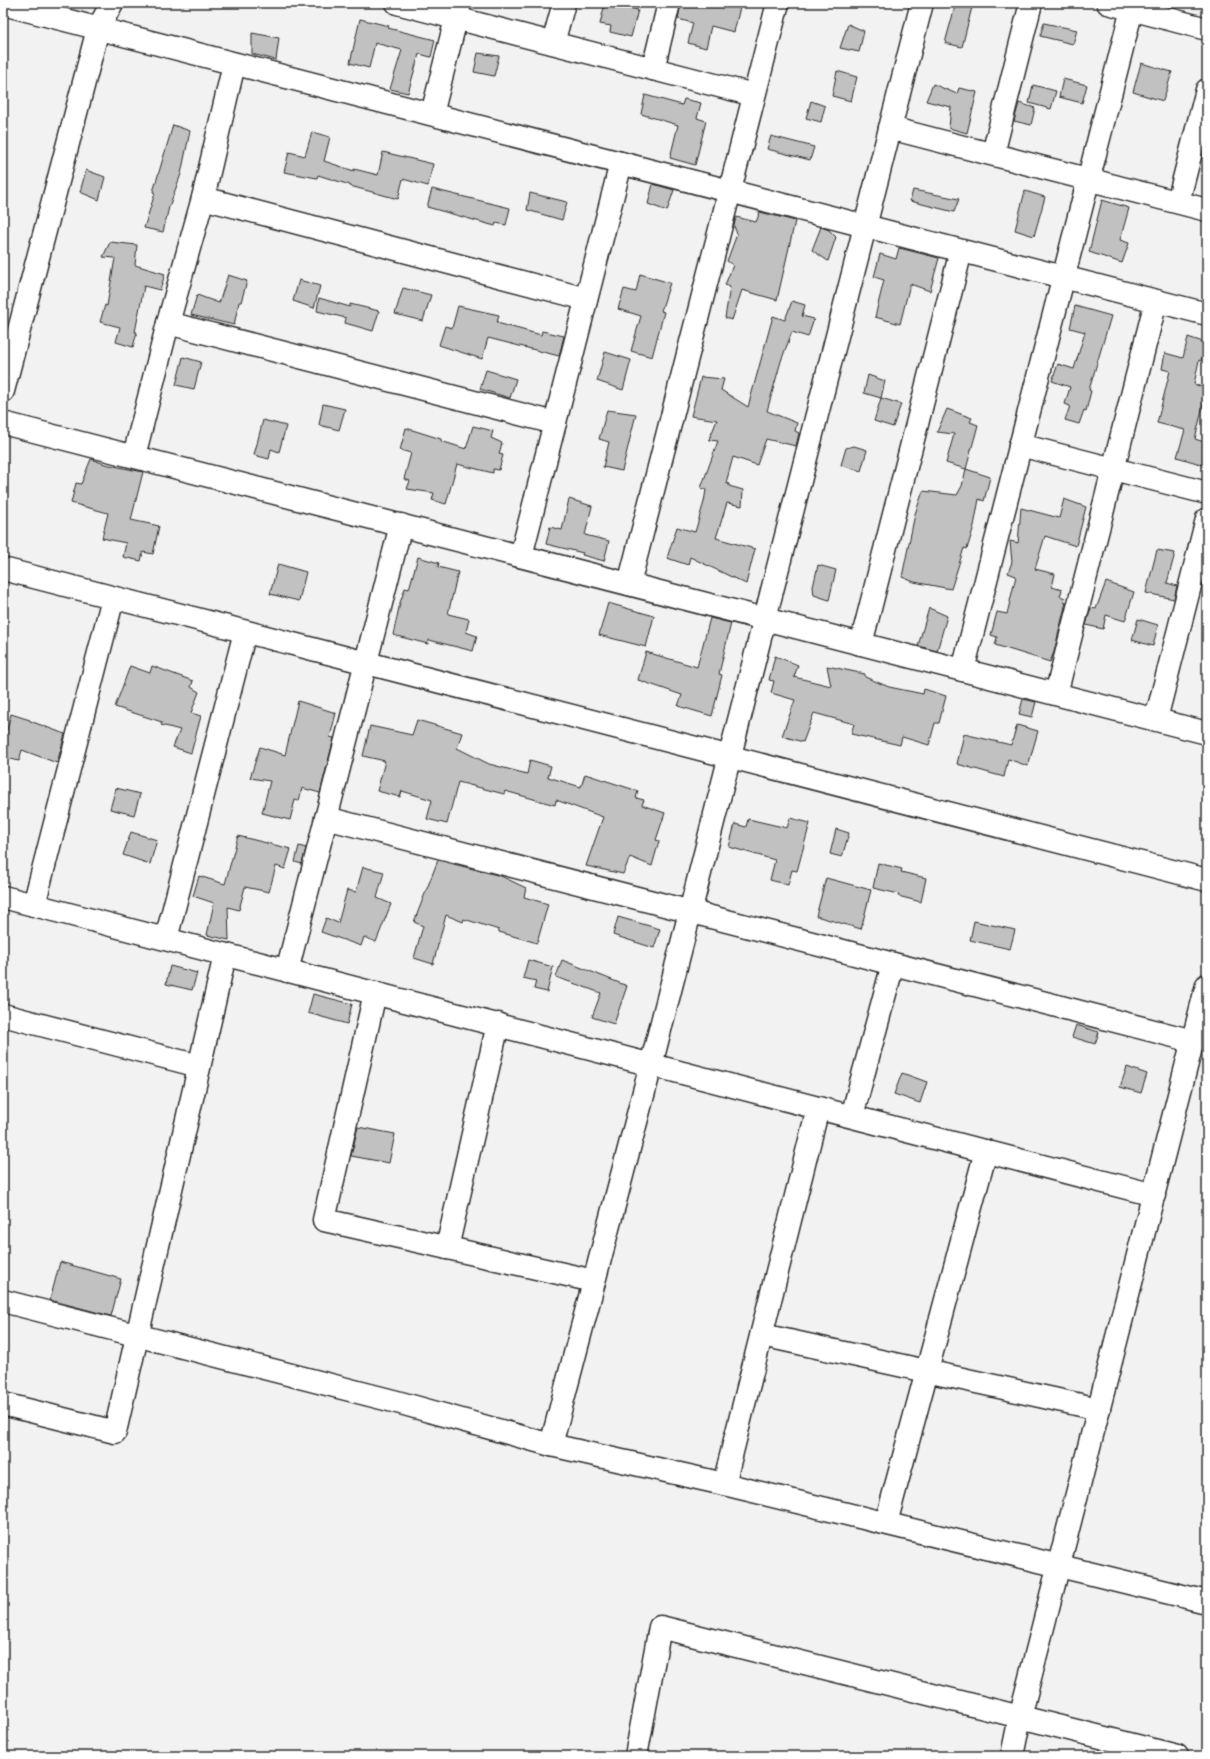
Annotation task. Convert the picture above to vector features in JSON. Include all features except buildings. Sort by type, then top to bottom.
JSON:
[{"type":"street","points":[[3,391],[98,29],[112,3]]},
{"type":"street","points":[[397,3],[458,11],[553,43],[754,95]]},
{"type":"street","points":[[553,43],[564,3]]},
{"type":"street","points":[[653,69],[670,3]]},
{"type":"street","points":[[629,584],[778,3]]},
{"type":"street","points":[[551,1444],[651,1065],[922,3]]},
{"type":"street","points":[[993,154],[1031,3]]},
{"type":"street","points":[[1108,3],[1207,29]]},
{"type":"street","points":[[3,4],[1207,314]]},
{"type":"street","points":[[963,670],[1132,9]]},
{"type":"street","points":[[432,114],[458,11]]},
{"type":"street","points":[[134,456],[168,323],[203,198],[234,64]]},
{"type":"street","points":[[1178,202],[1207,90]]},
{"type":"street","points":[[890,128],[1207,210]]},
{"type":"street","points":[[521,556],[621,163]]},
{"type":"street","points":[[203,198],[586,299]]},
{"type":"street","points":[[861,644],[961,251]]},
{"type":"street","points":[[1056,694],[1156,301]]},
{"type":"street","points":[[168,323],[555,423]]},
{"type":"street","points":[[3,423],[1207,733]]},
{"type":"street","points":[[1020,445],[1207,493]]},
{"type":"street","points":[[1156,720],[1207,519]]},
{"type":"street","points":[[287,971],[400,525]]},
{"type":"street","points":[[3,569],[1207,880]]},
{"type":"street","points":[[34,905],[113,598]]},
{"type":"street","points":[[166,939],[245,632]]},
{"type":"street","points":[[326,818],[1193,1041]]},
{"type":"street","points":[[3,897],[1154,1195]]},
{"type":"street","points":[[3,1404],[115,1432],[225,955]]},
{"type":"street","points":[[852,1116],[893,964]]},
{"type":"street","points":[[1012,1756],[1020,1717],[1207,985]]},
{"type":"street","points":[[375,993],[324,1220],[594,1282]]},
{"type":"street","points":[[3,1015],[199,1066]]},
{"type":"street","points":[[447,1248],[498,1024]]},
{"type":"street","points":[[724,1484],[818,1108]]},
{"type":"street","points":[[886,1523],[986,1151]]},
{"type":"street","points":[[3,1301],[397,1402],[551,1444],[886,1523],[1207,1602]]},
{"type":"street","points":[[762,1335],[1099,1409]]},
{"type":"street","points":[[636,1756],[660,1627],[1177,1756]]}]
